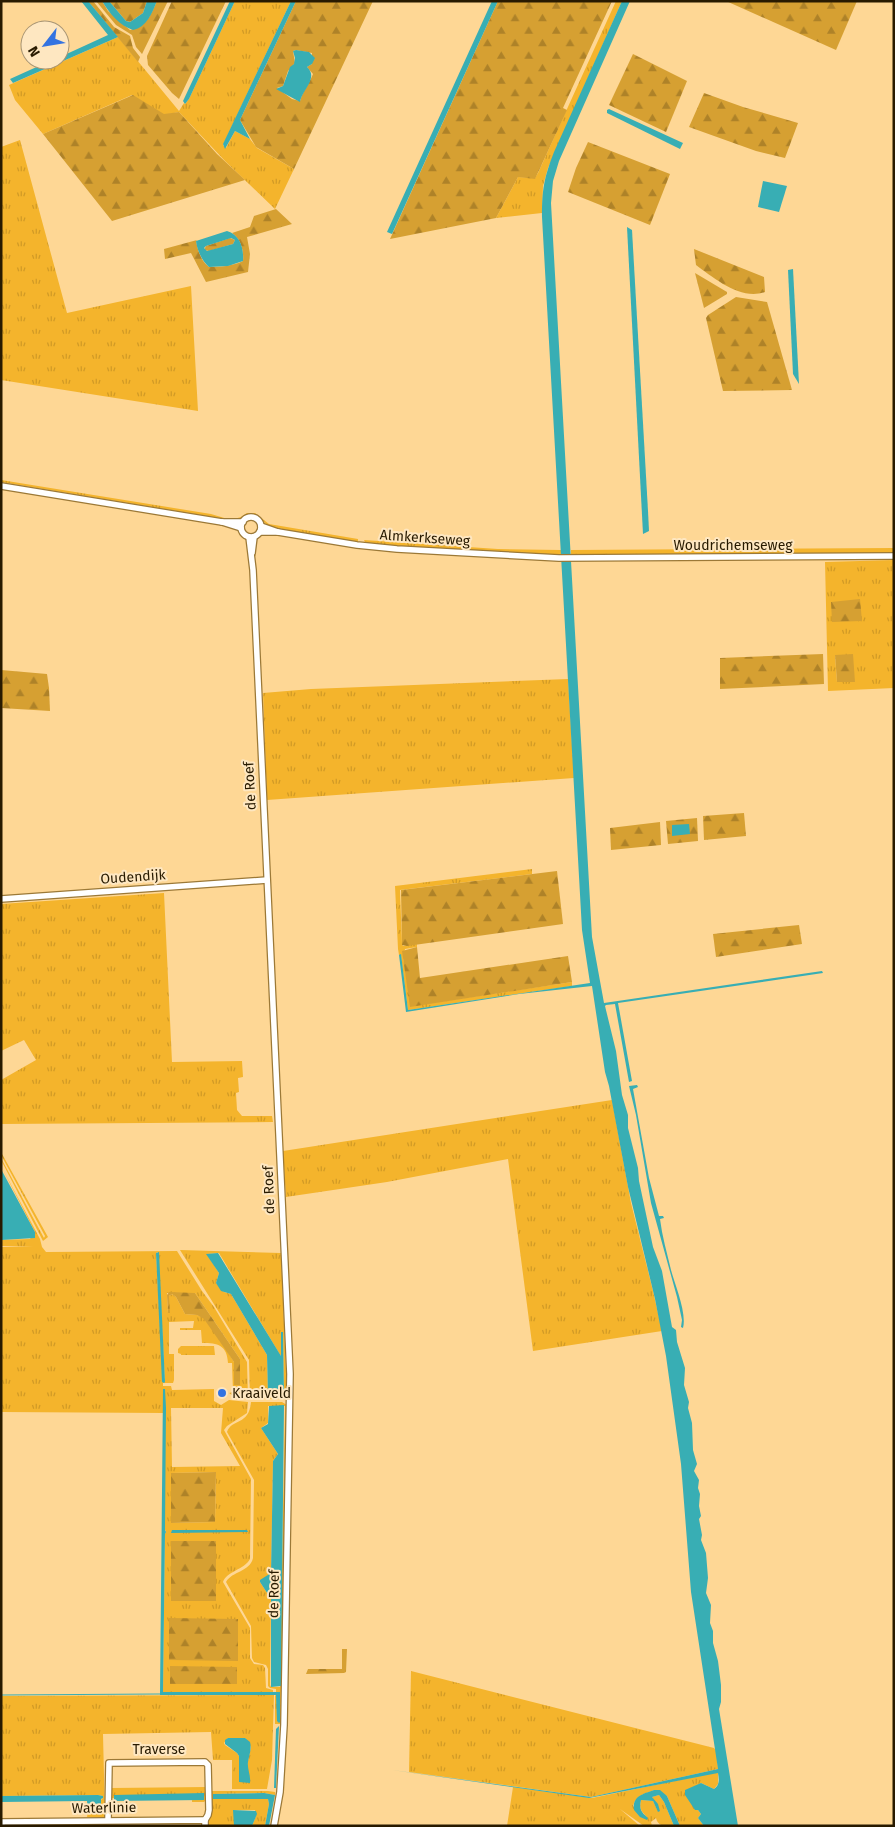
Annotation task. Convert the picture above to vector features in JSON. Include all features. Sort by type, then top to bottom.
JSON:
[{"type":"street","points":[[1,486],[242,525]]},
{"type":"street","points":[[248,518],[254,518],[260,522],[261,529],[251,537],[244,534],[242,525],[248,518]]},
{"type":"street","name":"Almkerkseweg","points":[[261,529],[357,545],[396,549],[572,558]]},
{"type":"street","name":"de Roef","points":[[251,537],[249,546],[252,553],[290,1374],[284,1725],[280,1792],[274,1826]]},
{"type":"street","name":"Woudrichemseweg","points":[[572,558],[894,556]]},
{"type":"street","name":"Oudendijk","points":[[1,899],[267,880]]},
{"type":"street","name":"Traverse","points":[[108,1820],[109,1763],[205,1762],[208,1765],[209,1810],[205,1823]]},
{"type":"street","name":"Waterlinie","points":[[2,1826],[2,1822],[78,1823],[108,1820],[129,1823],[205,1823]]},
{"type":"green space","points":[[88,1],[93,1],[114,27],[130,36],[133,48],[140,57],[138,62]]},
{"type":"green space","points":[[96,1],[102,1],[108,11],[130,30],[144,23],[150,16],[157,1],[168,1],[142,54],[136,47],[132,35],[116,25]]},
{"type":"green space","points":[[109,1],[147,1],[143,13],[130,22],[126,21]]},
{"type":"green space","points":[[172,1],[226,1],[179,99],[148,65],[147,56]]},
{"type":"green space","points":[[235,1],[291,1],[223,145],[226,148],[235,131],[250,139],[257,148],[294,169],[275,209],[225,161],[179,112],[164,115],[132,95],[43,134],[15,100],[9,85],[43,70],[70,70],[70,58],[118,37],[179,111],[189,99]]},
{"type":"green space","points":[[296,1],[373,1],[294,169],[256,147],[240,120]],"holes":[[[293,51],[312,53],[312,64],[307,67],[313,74],[300,101],[292,99],[277,88],[283,86],[288,71],[295,63]]]},
{"type":"green space","points":[[498,1],[612,1],[563,108],[567,110],[535,179],[518,177],[496,218],[390,239]]},
{"type":"green space","points":[[616,1],[622,1],[548,168],[543,186],[542,213],[496,218],[518,177],[535,178],[538,173]]},
{"type":"green space","points":[[726,1],[857,1],[836,50]]},
{"type":"green space","points":[[633,54],[687,81],[666,132],[609,105]]},
{"type":"green space","points":[[704,93],[798,123],[785,158],[756,151],[689,127]]},
{"type":"green space","points":[[133,95],[164,114],[179,112],[217,154],[245,180],[112,221],[43,134]]},
{"type":"green space","points":[[20,140],[67,313],[191,286],[198,411],[1,380],[1,147]]},
{"type":"green space","points":[[588,142],[670,174],[650,225],[568,192]]},
{"type":"green space","points":[[276,209],[292,224],[247,237],[250,254],[248,272],[206,282],[191,253],[165,259],[164,249],[197,240],[200,256],[209,267],[226,266],[243,261],[243,253],[238,238],[232,233],[250,227],[254,216]]},
{"type":"green space","points":[[230,238],[235,240],[233,244],[209,251],[204,250],[206,246]]},
{"type":"green space","points":[[694,249],[764,277],[765,292],[756,294],[737,291],[719,282],[696,265]]},
{"type":"green space","points":[[695,273],[727,292],[727,294],[704,308]]},
{"type":"green space","points":[[736,297],[767,302],[792,390],[723,391],[706,318]]},
{"type":"green space","points":[[1,480],[211,514],[231,520],[1,482]]},
{"type":"green space","points":[[247,513],[255,513],[269,524],[358,539],[358,541],[321,537],[268,526],[259,517],[254,515],[248,515],[240,520],[234,519]]},
{"type":"green space","points":[[364,540],[498,549],[561,550],[562,555],[429,549],[366,544]]},
{"type":"green space","points":[[894,548],[894,554],[571,556],[571,550]]},
{"type":"green space","points":[[894,560],[894,688],[828,691],[825,562]],"holes":[[[835,655],[855,682],[837,682]]]},
{"type":"green space","points":[[860,599],[862,621],[832,622],[831,602]]},
{"type":"green space","points":[[823,654],[824,684],[720,689],[720,658]]},
{"type":"green space","points":[[853,654],[855,682],[837,682],[835,655]]},
{"type":"green space","points":[[1,670],[47,674],[50,711],[1,708]]},
{"type":"green space","points":[[568,679],[574,778],[267,800],[263,693],[311,689]]},
{"type":"green space","points":[[744,813],[746,836],[704,840],[703,816]]},
{"type":"green space","points":[[697,818],[698,841],[668,844],[666,821]]},
{"type":"green space","points":[[660,822],[661,845],[611,850],[610,828]]},
{"type":"green space","points":[[532,869],[532,874],[400,890],[402,944],[403,946],[417,944],[417,947],[405,949],[403,957],[411,1006],[572,982],[572,986],[408,1010],[401,955],[399,955],[398,949],[395,886]]},
{"type":"green space","points":[[557,871],[563,924],[407,946],[402,945],[401,890]]},
{"type":"green space","points":[[164,893],[172,1062],[242,1061],[243,1077],[238,1078],[239,1092],[236,1093],[237,1110],[242,1116],[272,1116],[273,1122],[1,1124],[1,1080],[36,1060],[24,1040],[1,1051],[1,904]]},
{"type":"green space","points":[[799,925],[802,944],[716,957],[713,934]]},
{"type":"green space","points":[[417,947],[420,978],[568,956],[572,982],[410,1007],[402,951]]},
{"type":"green space","points":[[612,1100],[631,1203],[662,1331],[533,1351],[508,1159],[387,1182],[286,1197],[283,1151]]},
{"type":"green space","points":[[1,1152],[48,1237],[43,1241],[1,1158],[44,1238],[45,1236]]},
{"type":"green space","points":[[1,1166],[46,1252],[177,1251],[247,1362],[248,1399],[236,1398],[229,1393],[233,1392],[232,1363],[228,1363],[224,1349],[221,1346],[202,1343],[201,1330],[180,1330],[180,1328],[193,1328],[194,1321],[169,1322],[169,1354],[174,1354],[174,1380],[173,1383],[163,1383],[163,1386],[171,1386],[172,1390],[214,1389],[214,1401],[221,1405],[229,1400],[248,1402],[247,1413],[224,1430],[251,1479],[250,1559],[244,1566],[228,1575],[223,1582],[250,1628],[250,1658],[254,1664],[263,1665],[265,1668],[266,1688],[273,1690],[273,1692],[163,1692],[166,1531],[165,1389],[163,1389],[164,1413],[1,1412],[1,1247],[33,1247],[1,1246],[1,1240],[30,1239],[35,1232]],"holes":[[[158,1252],[165,1382],[163,1382],[156,1253]],[[167,1293],[195,1293],[240,1359],[234,1385],[234,1362],[204,1318],[185,1314],[176,1297],[172,1294],[169,1296],[168,1313]],[[171,1408],[223,1408],[221,1433],[240,1466],[172,1467]],[[216,1472],[215,1522],[171,1523],[171,1473]]]},
{"type":"green space","points":[[180,1250],[281,1253],[287,1394],[284,1399],[250,1399],[249,1360]],"holes":[[[219,1253],[282,1358],[281,1332],[283,1332],[284,1394],[268,1396],[267,1355],[231,1294],[224,1292],[216,1283],[219,1273],[207,1254]]]},
{"type":"green space","points":[[169,1292],[195,1293],[240,1359],[240,1385],[234,1385],[234,1362],[204,1319],[197,1315],[185,1314],[176,1297],[172,1294],[169,1296],[170,1313],[168,1313],[167,1295]]},
{"type":"green space","points":[[181,1346],[214,1346],[215,1355],[181,1355],[178,1353],[178,1349]]},
{"type":"green space","points":[[251,1402],[282,1402],[287,1405],[282,1724],[275,1724],[275,1695],[277,1696],[277,1721],[280,1692],[276,1692],[276,1689],[268,1686],[268,1669],[266,1665],[254,1662],[252,1658],[251,1626],[226,1582],[229,1578],[245,1569],[253,1558],[254,1480],[227,1432],[229,1428],[244,1418],[250,1410]],"holes":[[[268,1406],[285,1406],[280,1687],[271,1687],[271,1599],[260,1582],[271,1573],[273,1461],[278,1454],[261,1428],[268,1423]]]},
{"type":"green space","points":[[216,1472],[215,1522],[171,1523],[171,1473]]},
{"type":"green space","points":[[171,1541],[216,1541],[216,1601],[171,1601]]},
{"type":"green space","points":[[169,1618],[238,1619],[238,1661],[169,1660]]},
{"type":"green space","points":[[342,1649],[347,1649],[346,1672],[306,1674],[308,1669],[342,1669]]},
{"type":"green space","points":[[170,1666],[237,1667],[237,1684],[170,1684]]},
{"type":"green space","points":[[411,1671],[714,1748],[717,1752],[718,1769],[591,1797],[409,1772]]},
{"type":"green space","points":[[274,1695],[272,1760],[267,1789],[232,1789],[232,1760],[213,1760],[211,1732],[103,1734],[105,1817],[87,1817],[88,1812],[103,1796],[1,1796],[1,1696]],"holes":[[[228,1738],[245,1738],[251,1747],[247,1765],[248,1770],[239,1782],[239,1756],[224,1743]]]},
{"type":"green space","points":[[718,1772],[718,1784],[714,1789],[701,1783],[696,1786],[698,1810],[701,1814],[698,1818],[704,1826],[680,1826],[667,1796],[654,1790],[638,1797],[633,1806],[648,1818],[641,1810],[641,1800],[653,1801],[660,1811],[652,1797],[659,1795],[674,1826],[660,1824],[656,1818],[651,1822],[652,1826],[644,1826],[620,1809],[640,1826],[507,1826],[513,1787],[592,1798]]},
{"type":"green space","points":[[206,1787],[206,1800],[204,1802],[192,1802],[192,1800],[204,1800],[114,1795],[114,1798],[111,1798],[111,1788]]},
{"type":"green space","points":[[211,1791],[275,1792],[275,1795],[264,1793],[213,1794],[213,1799],[268,1799],[269,1804],[265,1826],[252,1826],[256,1816],[255,1810],[234,1810],[234,1826],[207,1826],[207,1820],[211,1813]]},
{"type":"water","points":[[81,1],[88,1],[118,37],[70,58],[70,52],[108,35]]},
{"type":"water","points":[[102,1],[109,1],[126,21],[130,22],[143,13],[147,1],[157,1],[145,23],[133,30],[115,18]]},
{"type":"water","points":[[230,1],[235,1],[185,104],[183,101]]},
{"type":"water","points":[[291,1],[296,1],[240,120],[250,139],[235,131],[225,149],[223,144]]},
{"type":"water","points":[[492,1],[498,1],[392,234],[387,232]]},
{"type":"water","points":[[622,1],[630,1],[559,161],[553,181],[551,203],[592,937],[604,1003],[822,971],[823,973],[618,1003],[632,1081],[629,1082],[615,1004],[605,1006],[616,1051],[622,1095],[628,1115],[628,1128],[638,1168],[653,1247],[662,1271],[672,1327],[676,1330],[677,1342],[685,1368],[684,1385],[689,1402],[693,1450],[697,1464],[694,1471],[699,1480],[701,1540],[706,1553],[708,1578],[706,1593],[711,1605],[710,1623],[713,1631],[713,1643],[718,1661],[721,1685],[719,1709],[738,1826],[704,1826],[698,1818],[701,1814],[698,1810],[695,1810],[685,1795],[685,1790],[701,1783],[714,1789],[719,1780],[718,1773],[589,1798],[392,1770],[591,1797],[718,1769],[691,1592],[681,1464],[666,1356],[655,1299],[628,1187],[605,1072],[592,986],[519,994],[406,1012],[399,955],[401,954],[408,1010],[590,983],[582,930],[542,207],[544,184],[554,152]]},
{"type":"water","points":[[293,51],[309,52],[315,58],[312,64],[307,67],[310,71],[311,80],[300,102],[276,89],[283,86],[290,67],[294,64]]},
{"type":"water","points":[[30,70],[43,70],[13,83],[10,79]]},
{"type":"water","points":[[609,109],[683,143],[680,149],[607,113]]},
{"type":"water","points":[[763,181],[787,186],[779,212],[758,207]]},
{"type":"water","points":[[627,227],[632,230],[648,511],[649,531],[643,534]]},
{"type":"water","points":[[227,231],[238,239],[243,251],[243,261],[228,266],[209,267],[200,255],[196,241]],"holes":[[[231,238],[235,240],[233,244],[207,251],[204,248]]]},
{"type":"water","points":[[793,269],[799,384],[793,374],[788,270]]},
{"type":"water","points":[[689,824],[690,834],[672,836],[672,825]]},
{"type":"water","points":[[637,1085],[638,1087],[633,1089],[649,1178],[659,1216],[664,1218],[660,1219],[663,1238],[682,1307],[683,1328],[681,1327],[682,1320],[677,1297],[651,1203],[636,1115],[629,1086]]},
{"type":"water","points":[[1,1169],[35,1232],[35,1238],[1,1240]]},
{"type":"water","points":[[159,1252],[164,1383],[162,1382],[156,1253]]},
{"type":"water","points":[[218,1253],[281,1356],[281,1332],[283,1332],[284,1394],[268,1396],[267,1355],[231,1294],[221,1291],[216,1283],[219,1273],[206,1254]]},
{"type":"water","points":[[163,1389],[165,1389],[166,1408],[166,1532],[163,1692],[280,1692],[279,1723],[277,1721],[276,1695],[160,1695]]},
{"type":"water","points":[[284,1405],[281,1686],[271,1687],[271,1599],[260,1580],[271,1573],[273,1461],[278,1454],[261,1428],[268,1424],[269,1406]]},
{"type":"water","points":[[172,1530],[247,1530],[248,1532],[171,1533]]},
{"type":"water","points":[[279,1726],[276,1788],[274,1788],[276,1729]]},
{"type":"water","points":[[228,1738],[245,1738],[250,1742],[251,1750],[248,1765],[250,1783],[239,1782],[239,1756],[225,1744],[225,1740]]},
{"type":"water","points":[[660,1790],[667,1796],[680,1826],[674,1826],[659,1795],[652,1797],[658,1804],[660,1811],[658,1812],[653,1801],[641,1800],[640,1808],[648,1818],[647,1820],[640,1817],[634,1810],[635,1802],[642,1794]]},
{"type":"water","points":[[204,1793],[204,1800],[114,1801],[114,1795]]},
{"type":"water","points":[[264,1793],[275,1795],[269,1826],[265,1826],[269,1804],[268,1799],[213,1799],[213,1794]]},
{"type":"water","points":[[1,1796],[103,1796],[101,1799],[101,1812],[88,1812],[87,1801],[1,1802]]},
{"type":"water","points":[[233,1810],[256,1811],[257,1814],[252,1826],[234,1826]]},
{"type":"waterway","points":[[1,1695],[160,1694]]},
{"type":"place","name":"Kraaiveld","points":[[222,1393]]}]
